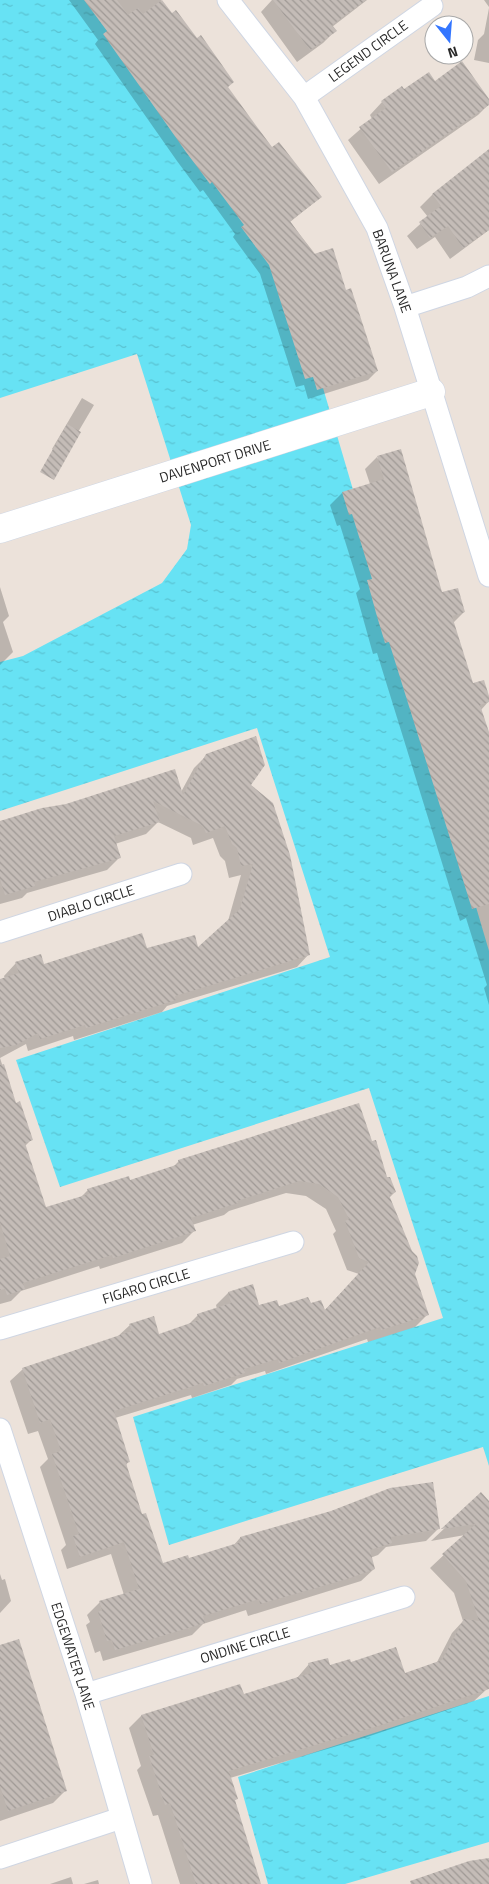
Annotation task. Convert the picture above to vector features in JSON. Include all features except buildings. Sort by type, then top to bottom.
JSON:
[{"type":"street","name":"BARUNA LANE","points":[[228,0],[304,97],[378,228],[405,307],[489,576]]},
{"type":"street","name":"LEGEND CIRCLE","points":[[304,97],[432,6]]},
{"type":"street","points":[[405,307],[467,287],[489,276]]},
{"type":"street","name":"DAVENPORT DRIVE","points":[[0,530],[431,392]]},
{"type":"street","name":"DIABLO CIRCLE","points":[[0,932],[181,874]]},
{"type":"street","name":"FIGARO CIRCLE","points":[[0,1330],[293,1242]]},
{"type":"street","name":"EDGEWATER LANE","points":[[0,1429],[86,1694],[141,1884]]},
{"type":"street","name":"ONDINE CIRCLE","points":[[86,1694],[404,1597]]},
{"type":"street","points":[[0,1858],[121,1818]]},
{"type":"water","points":[[0,0],[91,0],[285,259],[489,951],[489,1466],[483,1447],[169,1545],[133,1417],[443,1318],[369,1088],[60,1187],[16,1060],[330,957],[257,728],[0,811],[0,662],[23,656],[162,583],[187,549],[191,525],[137,354],[0,398]]},
{"type":"water","points":[[489,1696],[489,1842],[345,1884],[268,1884],[238,1777]]}]
